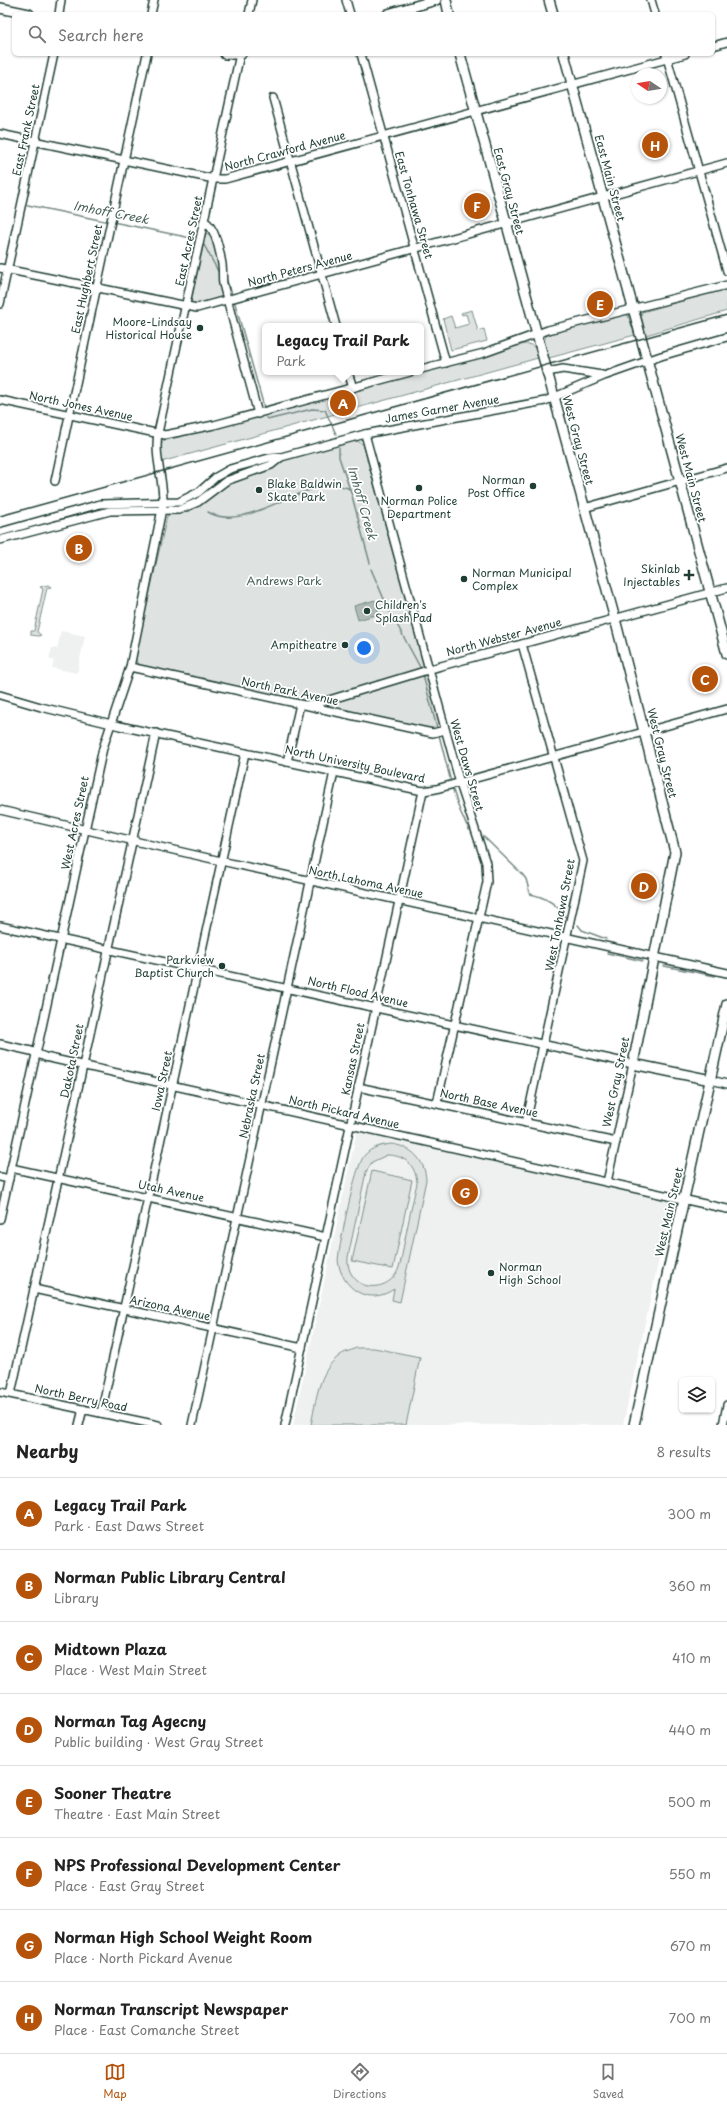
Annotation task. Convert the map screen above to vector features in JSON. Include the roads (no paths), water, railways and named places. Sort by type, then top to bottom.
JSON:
[{"type":"main road","points":[[395,12],[436,0]]},
{"type":"main road","points":[[446,0],[449,12]]},
{"type":"main road","points":[[548,0],[552,12]]},
{"type":"main road","points":[[0,8],[19,12]]},
{"type":"main road","name":"East Gray Street","points":[[461,56],[505,223],[537,334]]},
{"type":"main road","name":"East Main Street","points":[[565,56],[633,309]]},
{"type":"main road","name":"West Main Street","points":[[633,309],[727,654]]},
{"type":"main road","name":"West Gray Street","points":[[537,334],[615,619],[674,852],[633,1064]]},
{"type":"main road","name":"West Main Street","points":[[634,1425],[727,1004]]},
{"type":"main road","name":"North Flood Avenue","points":[[633,1064],[710,1080]]},
{"type":"street","points":[[59,12],[61,0]]},
{"type":"street","points":[[151,12],[154,0]]},
{"type":"street","points":[[249,12],[252,0]]},
{"type":"street","points":[[346,0],[349,12]]},
{"type":"street","points":[[651,0],[654,12]]},
{"type":"street","points":[[715,45],[727,42]]},
{"type":"street","name":"East Frank Street","points":[[0,304],[4,268],[21,205],[54,56]]},
{"type":"street","name":"East Hughbert Street","points":[[55,481],[147,56]]},
{"type":"street","name":"East Acres Street","points":[[158,434],[240,56]]},
{"type":"street","name":"East Tonhawa Street","points":[[362,56],[446,363]]},
{"type":"street","points":[[667,56],[727,271]]},
{"type":"street","name":"North Crawford Avenue","points":[[0,134],[214,179],[230,178],[573,84],[667,56]]},
{"type":"street","points":[[273,98],[335,323]]},
{"type":"street","name":"North Peters Avenue","points":[[4,268],[186,307],[197,308],[727,163]]},
{"type":"street","points":[[204,221],[209,224],[212,231],[223,271],[223,284],[233,299],[258,414]]},
{"type":"street","points":[[424,368],[484,353],[537,334],[727,285]]},
{"type":"street","name":"James Garner Avenue","points":[[162,508],[188,498],[230,469],[365,434],[441,419],[470,416],[496,409],[513,408],[554,398],[604,376],[727,337]]},
{"type":"street","name":"James Garner Avenue","points":[[547,372],[564,369],[604,376]]},
{"type":"street","points":[[349,375],[353,388]]},
{"type":"street","name":"North Jones Avenue","points":[[0,400],[158,434],[181,433],[258,414],[399,375]]},
{"type":"street","name":"West Acres Street","points":[[0,1219],[85,830],[110,723],[130,667],[162,508],[163,492],[157,457],[158,434]]},
{"type":"street","name":"West Daws Street","points":[[365,434],[445,730],[454,783],[487,868],[486,882],[479,918],[437,1103]]},
{"type":"street","points":[[584,508],[679,480],[727,468]]},
{"type":"street","points":[[0,532],[100,504],[162,508]]},
{"type":"street","points":[[0,540],[110,511],[162,508]]},
{"type":"street","name":"North Webster Avenue","points":[[302,704],[319,703],[429,670],[727,588]]},
{"type":"street","name":"West Tonhawa Street","points":[[522,644],[583,861],[568,937],[526,1123]]},
{"type":"street","name":"North Park Avenue","points":[[130,667],[422,731],[433,733],[445,730]]},
{"type":"street","name":"North University Boulevard","points":[[0,696],[110,723],[423,791],[727,709]]},
{"type":"street","points":[[287,762],[302,704]]},
{"type":"street","name":"Dakota Street","points":[[11,1394],[156,733]]},
{"type":"street","name":"Iowa Street","points":[[101,1413],[245,753]]},
{"type":"street","name":"Nebraska Street","points":[[192,1425],[334,772]]},
{"type":"street","name":"Kansas Street","points":[[285,1425],[423,791]]},
{"type":"street","name":"North Lahoma Avenue","points":[[0,810],[310,881],[727,973]]},
{"type":"street","name":"North Flood Avenue","points":[[0,926],[633,1064]]},
{"type":"street","name":"North Pickard Avenue","points":[[0,1044],[82,1066],[262,1104],[727,1209]]},
{"type":"street","name":"West Gray Street","points":[[607,1182],[633,1064]]},
{"type":"street","points":[[710,1080],[727,1084]]},
{"type":"street","name":"North Base Avenue","points":[[358,1087],[616,1142]]},
{"type":"street","name":"Utah Avenue","points":[[11,1168],[326,1237]]},
{"type":"street","points":[[0,1177],[9,1179]]},
{"type":"street","name":"Arizona Avenue","points":[[34,1289],[302,1348]]},
{"type":"street","name":"North Berry Road","points":[[0,1394],[11,1394],[158,1425]]},
{"type":"street","points":[[723,1425],[727,1405]]},
{"type":"street","points":[[79,1425],[82,1409]]},
{"type":"waterway","name":"Imhoff Creek","points":[[23,204],[109,222]]},
{"type":"waterway","name":"Imhoff Creek","points":[[113,222],[196,239]]},
{"type":"waterway","name":"Imhoff Creek","points":[[203,243],[220,275]]},
{"type":"waterway","name":"Imhoff Creek","points":[[226,279],[233,296]]},
{"type":"waterway","name":"Imhoff Creek","points":[[234,300],[264,407]]},
{"type":"waterway","name":"Imhoff Creek","points":[[266,418],[271,419],[312,409],[325,410],[336,434]]},
{"type":"waterway","name":"Imhoff Creek","points":[[339,448],[339,457],[352,496],[370,563]]},
{"type":"waterway","points":[[208,512],[224,517],[241,516],[316,488],[334,486],[350,489]]},
{"type":"waterway","name":"Imhoff Creek","points":[[371,569],[387,606],[421,669]]},
{"type":"waterway","name":"Imhoff Creek","points":[[423,675],[437,728]]},
{"type":"waterway","name":"Imhoff Creek","points":[[439,735],[451,782]]},
{"type":"waterway","name":"Imhoff Creek","points":[[452,787],[460,811],[469,830]]},
{"type":"waterway","name":"Imhoff Creek","points":[[483,836],[522,874],[526,879],[530,894],[551,902],[566,918]]},
{"type":"waterway","name":"Imhoff Creek","points":[[578,925],[582,930],[606,939]]},
{"type":"waterway","name":"Imhoff Creek","points":[[607,953],[643,961]]},
{"type":"waterway","name":"Imhoff Creek","points":[[664,966],[715,976]]},
{"type":"railway","points":[[0,516],[727,315]]},
{"type":"place","name":"Norman Transcript Newspaper","points":[[655,145]]},
{"type":"place","name":"NPS Professional Development Center","points":[[477,206]]},
{"type":"place","name":"Sooner Theatre","points":[[600,304]]},
{"type":"place","name":"Moore-Lindsay Historical House","points":[[200,328]]},
{"type":"place","name":"Legacy Trail Park","points":[[343,403]]},
{"type":"place","name":"Norman Post Office","points":[[533,486]]},
{"type":"place","name":"Norman Police Department","points":[[419,488]]},
{"type":"place","name":"Blake Baldwin Skate Park","points":[[259,490]]},
{"type":"place","name":"Norman Public Library Central","points":[[79,548]]},
{"type":"place","name":"Skinlab Injectables","points":[[689,575]]},
{"type":"place","name":"Norman Municipal Complex","points":[[464,579]]},
{"type":"place","name":"Children's Splash Pad","points":[[367,611]]},
{"type":"place","name":"Ampitheatre","points":[[345,645]]},
{"type":"place","name":"Midtown Plaza","points":[[705,679]]},
{"type":"place","name":"Norman Tag Agecny","points":[[644,886]]},
{"type":"place","name":"Parkview Baptist Church","points":[[222,966]]},
{"type":"place","name":"Norman High School Weight Room","points":[[465,1192]]},
{"type":"place","name":"Norman High School","points":[[491,1273]]},
{"type":"park label","name":"Andrews Park","points":[[284,581]]}]
